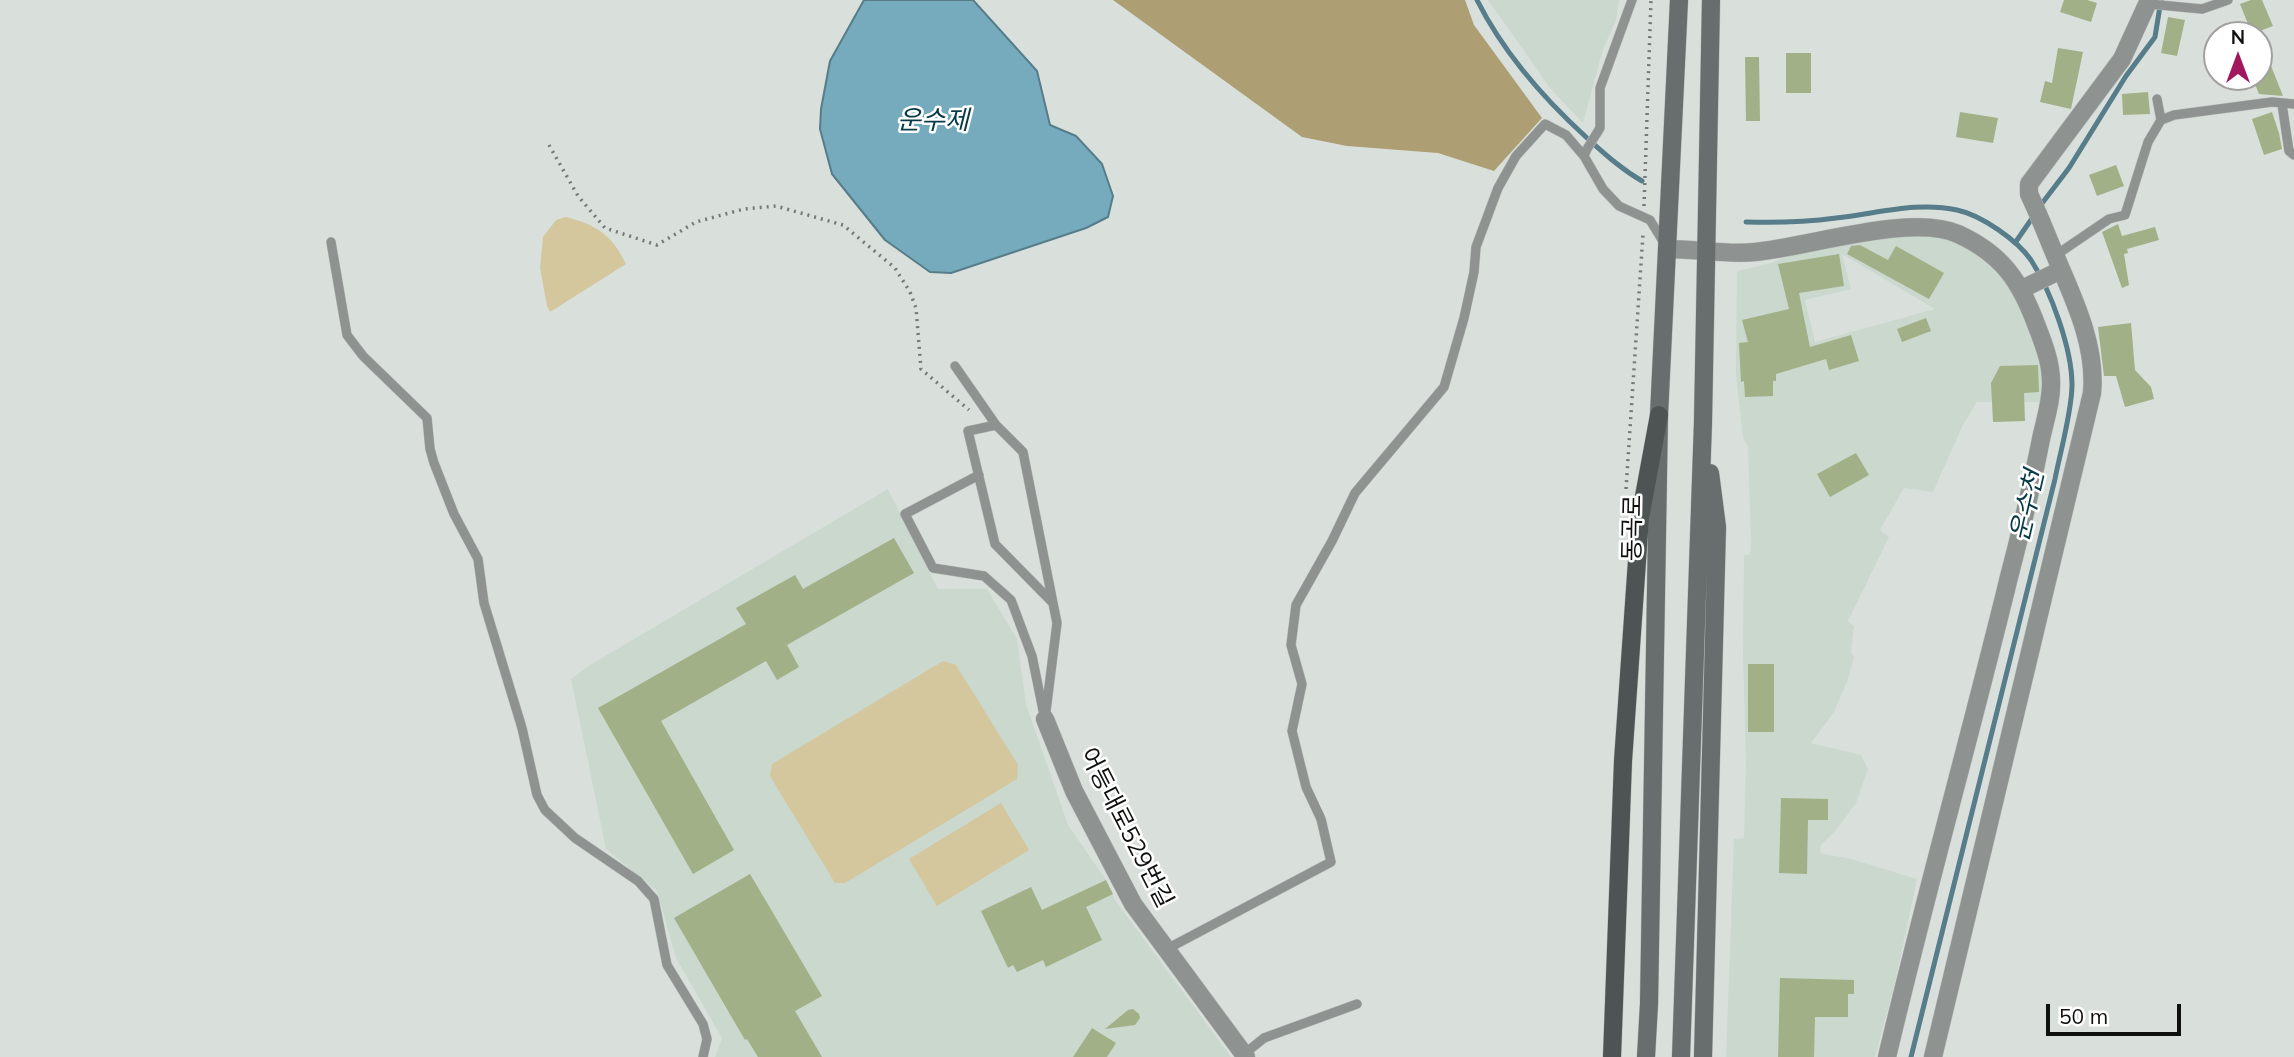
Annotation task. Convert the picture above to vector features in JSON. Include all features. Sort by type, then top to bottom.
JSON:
[{"type":"main road","points":[[1681,1057],[1703,422],[1711,0]]},
{"type":"main road","name":"동곡로","points":[[1646,1057],[1659,415],[1678,4]]},
{"type":"main road","points":[[1612,1057],[1623,761],[1639,532],[1659,415]]},
{"type":"main road","points":[[1703,422],[1717,527],[1703,1057]]},
{"type":"street","points":[[1933,1057],[2092,393],[2094,373],[2089,344],[2029,194],[2029,184],[2122,58],[2155,4]]},
{"type":"street","points":[[1667,249],[1753,252],[1910,226],[1938,227],[1957,233],[1989,250],[2025,287],[2047,353],[2051,380],[2050,398],[2034,478],[1974,722],[1886,1057]]},
{"type":"street","points":[[2025,287],[2057,266]]},
{"type":"street","name":"어등대로529번길","points":[[1045,719],[1074,791],[1127,893],[1165,950],[1245,1056]]},
{"type":"lane","points":[[1585,153],[1600,128],[1600,88],[1632,0]]},
{"type":"lane","points":[[2155,4],[2202,9],[2228,0]]},
{"type":"lane","points":[[2158,99],[2161,120]]},
{"type":"lane","points":[[2057,266],[2109,219],[2125,215],[2148,142],[2161,120],[2174,115],[2272,102],[2294,104]]},
{"type":"lane","points":[[2282,104],[2289,151],[2294,155]]},
{"type":"lane","points":[[1165,950],[1331,862],[1321,819],[1306,787],[1292,732],[1302,684],[1290,645],[1296,605],[1332,541],[1354,493],[1444,387],[1464,318],[1474,272],[1476,247],[1498,188],[1516,156],[1545,124],[1566,135],[1585,153],[1603,189],[1619,206],[1650,219],[1667,249]]},
{"type":"lane","points":[[331,242],[347,335],[363,356],[427,418],[434,463],[454,514],[478,559],[484,603],[519,715],[537,795],[545,810],[575,838],[638,881],[654,899],[667,965],[703,1024],[707,1039],[703,1057]]},
{"type":"lane","points":[[955,366],[992,425],[1023,452],[1057,623],[1045,719]]},
{"type":"lane","points":[[992,425],[968,430],[995,544],[1053,603]]},
{"type":"lane","points":[[979,475],[905,514],[933,568],[984,576],[1011,600],[1032,656],[1045,719]]},
{"type":"lane","points":[[1245,1056],[1264,1038],[1357,1004]]},
{"type":"path","points":[[550,145],[578,196],[606,228],[656,245],[696,222],[744,209],[776,206],[843,225],[895,268],[911,292],[916,308],[921,369],[992,425]]},
{"type":"shaded area","points":[[1113,0],[1465,0],[1474,25],[1542,118],[1494,171],[1438,153],[1347,146],[1302,137]]},
{"type":"shaded area","points":[[1488,0],[1619,0],[1616,20],[1603,49],[1583,123],[1551,89]]},
{"type":"shaded area","points":[[566,217],[595,228],[609,238],[626,264],[550,312],[540,268],[543,237],[556,220]]},
{"type":"shaded area","points":[[1923,234],[1947,239],[1987,256],[2005,274],[2031,328],[2045,379],[2041,402],[1977,402],[1963,425],[1933,492],[1904,488],[1880,530],[1889,537],[1848,621],[1854,626],[1851,652],[1854,658],[1847,681],[1834,712],[1811,743],[1861,755],[1868,769],[1856,803],[1821,845],[1820,853],[1851,859],[1917,879],[1895,983],[1875,1057],[1726,1057],[1734,839],[1744,838],[1744,555],[1750,554],[1751,542],[1748,447],[1743,438],[1736,375],[1737,271],[1840,242]],"holes":[[[1842,254],[1935,309],[1815,342],[1805,300],[1851,289]]]},
{"type":"shaded area","points":[[888,489],[938,589],[987,589],[1017,639],[1026,704],[1068,825],[1106,880],[1115,900],[1231,1057],[715,1057],[722,1038],[676,958],[657,891],[606,849],[571,679],[590,665]]},
{"type":"shaded area","points":[[943,661],[956,665],[1018,765],[1017,779],[845,883],[835,883],[770,776],[772,764]]},
{"type":"shaded area","points":[[1001,803],[1029,850],[937,906],[909,859]]},
{"type":"water","name":"운수제","points":[[864,0],[973,0],[1037,71],[1050,125],[1076,136],[1102,164],[1113,196],[1108,217],[1086,228],[951,273],[930,272],[885,240],[832,174],[820,129],[830,61]]},
{"type":"building","points":[[2064,0],[2097,3],[2091,22],[2060,12]]},
{"type":"building","points":[[2262,0],[2271,21],[2247,21],[2240,4]]},
{"type":"building","points":[[2168,17],[2185,20],[2177,56],[2161,53]]},
{"type":"building","points":[[2058,48],[2083,52],[2071,109],[2040,102],[2045,81],[2052,83]]},
{"type":"building","points":[[1786,53],[1811,53],[1811,93],[1786,93]]},
{"type":"building","points":[[1745,57],[1759,57],[1760,121],[1746,121]]},
{"type":"building","points":[[2273,71],[2283,96],[2259,94],[2258,91],[2273,91]]},
{"type":"building","points":[[2148,92],[2150,114],[2123,115],[2122,94]]},
{"type":"building","points":[[1960,112],[1998,118],[1993,143],[1956,137]]},
{"type":"building","points":[[2272,112],[2282,149],[2264,155],[2252,119]]},
{"type":"building","points":[[2116,165],[2124,186],[2097,196],[2089,175]]},
{"type":"building","points":[[2118,224],[2122,236],[2155,227],[2159,240],[2127,249],[2128,253],[2124,254],[2129,285],[2122,288],[2102,232]]},
{"type":"building","points":[[1860,245],[1888,260],[1896,246],[1944,273],[1929,299],[1847,254],[1851,246]]},
{"type":"building","points":[[1839,254],[1844,286],[1799,293],[1810,347],[1851,335],[1859,361],[1829,370],[1826,359],[1776,374],[1773,396],[1745,397],[1744,381],[1741,382],[1739,343],[1748,342],[1742,320],[1789,309],[1778,264]]},
{"type":"building","points":[[1926,318],[1931,331],[1902,342],[1897,329]]},
{"type":"building","points":[[2131,323],[2135,370],[2151,387],[2154,399],[2125,407],[2116,376],[2104,376],[2098,327]]},
{"type":"building","points":[[2038,365],[2039,392],[2024,393],[2025,421],[1993,422],[1991,383],[2000,366]]},
{"type":"building","points":[[1856,453],[1869,475],[1830,497],[1817,474]]},
{"type":"building","points":[[894,538],[914,573],[787,645],[799,667],[777,680],[766,661],[661,721],[734,850],[693,874],[598,708],[746,624],[736,608],[795,575],[803,589]]},
{"type":"building","points":[[1748,664],[1774,664],[1774,732],[1748,732]]},
{"type":"building","points":[[1781,798],[1828,799],[1828,820],[1808,820],[1807,874],[1779,873]]},
{"type":"building","points":[[750,874],[822,996],[795,1011],[822,1057],[758,1057],[747,1039],[745,1040],[674,918]]},
{"type":"building","points":[[1106,880],[1113,894],[1086,907],[1102,940],[1046,967],[1043,960],[1017,972],[1013,965],[1008,968],[981,911],[1031,887],[1042,910]]},
{"type":"building","points":[[1780,978],[1854,980],[1854,994],[1848,994],[1848,1017],[1815,1017],[1814,1057],[1778,1057]]},
{"type":"building","points":[[1133,1009],[1140,1018],[1135,1025],[1105,1029],[1128,1010]]},
{"type":"building","points":[[1092,1028],[1116,1043],[1107,1057],[1073,1057]]},
{"type":"waterway","points":[[1477,0],[1499,39],[1540,91],[1600,150],[1642,181]]},
{"type":"waterway","points":[[2040,206],[2069,168],[2126,76],[2155,37],[2161,0]]},
{"type":"waterway","name":"운수천","points":[[1746,222],[1814,220],[1927,207],[1957,210],[1977,217],[2017,244],[2031,260],[2053,304],[2068,355],[2071,395],[2055,479],[1911,1057]]},
{"type":"waterway","points":[[2015,243],[2035,214]]}]
